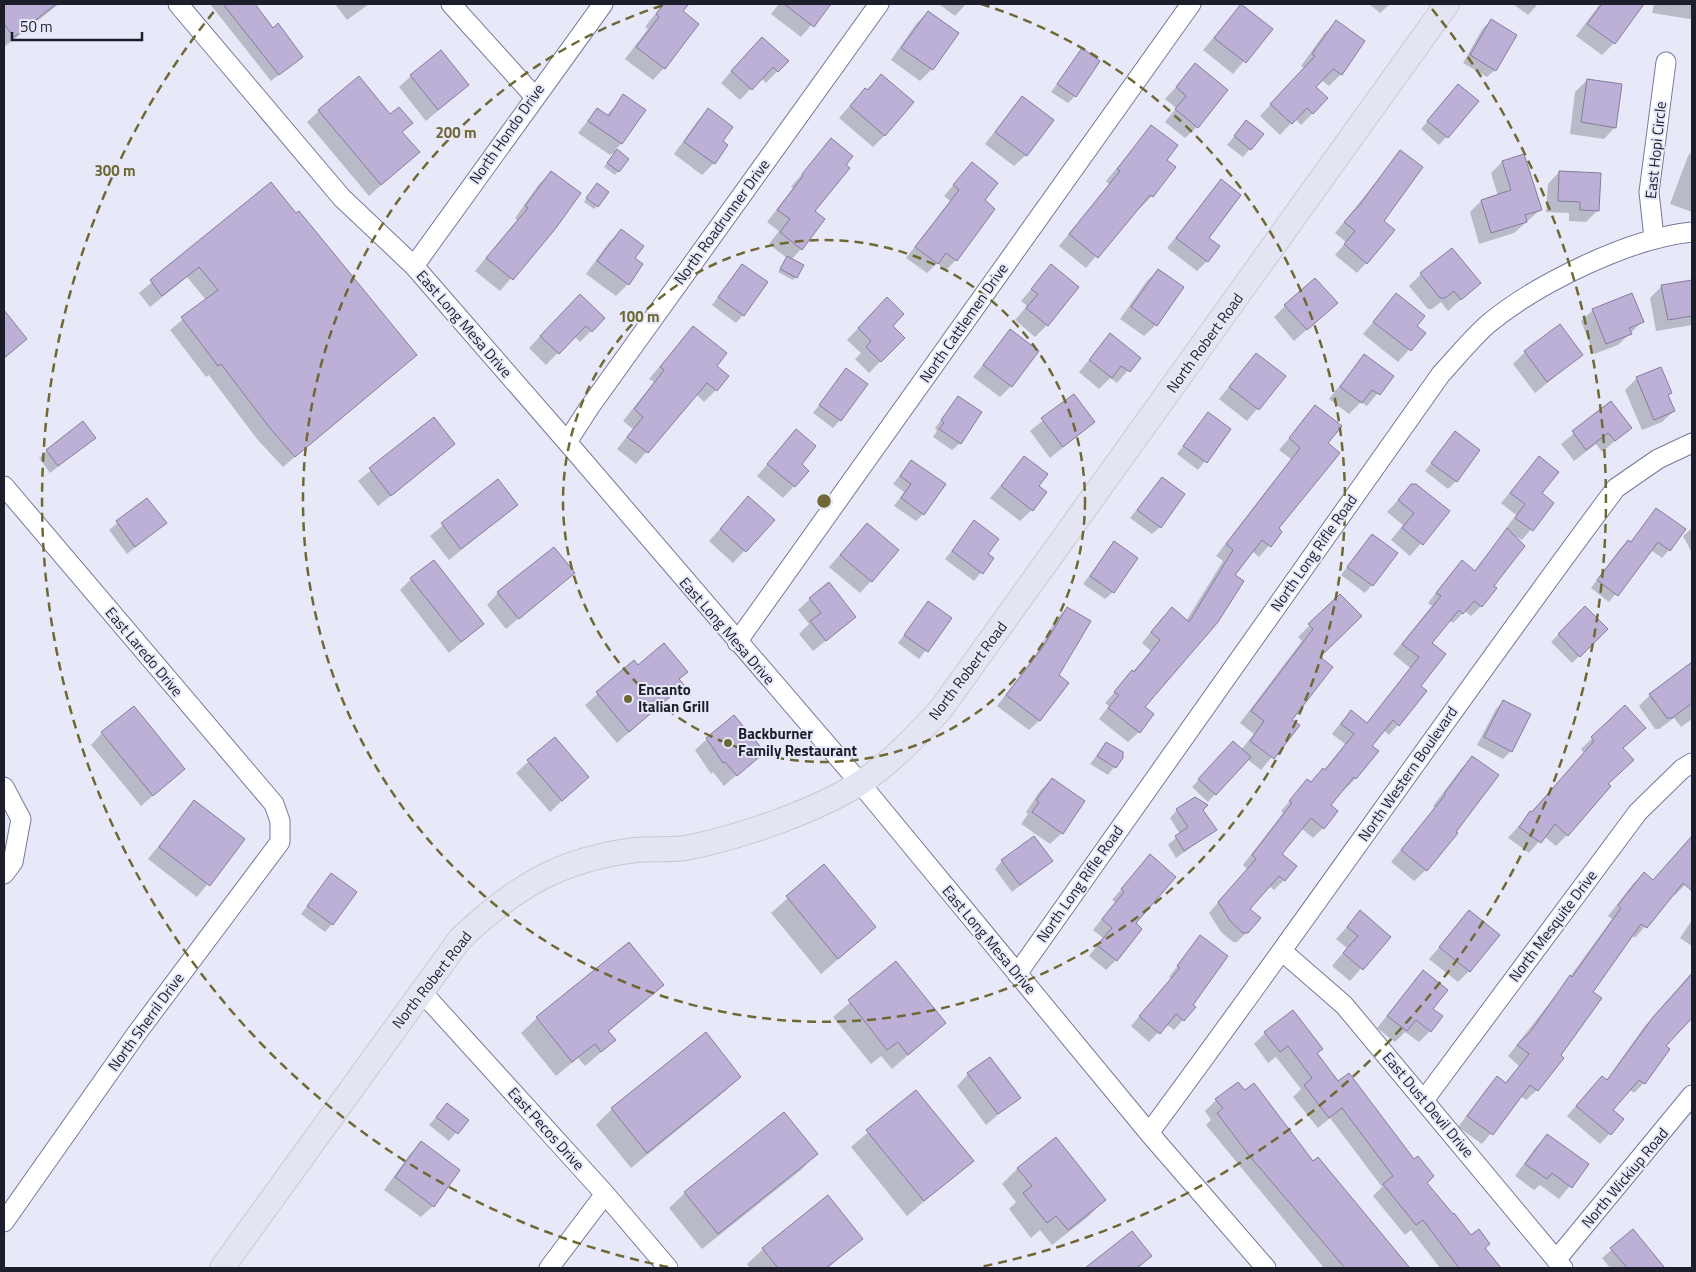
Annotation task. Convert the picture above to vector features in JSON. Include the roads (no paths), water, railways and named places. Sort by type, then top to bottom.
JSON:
[{"type":"main road","name":"North Robert Road","points":[[222,1268],[460,939],[492,909],[534,880],[591,857],[636,850],[689,848],[741,834],[808,809],[860,783],[887,763],[941,710],[1447,4]]},
{"type":"street","name":"East Long Mesa Drive","points":[[178,4],[342,198],[414,266],[568,442],[737,642],[860,783],[1149,1134],[1266,1268]]},
{"type":"street","points":[[451,4],[534,96]]},
{"type":"street","name":"North Hondo Drive","points":[[414,266],[534,96],[603,4]]},
{"type":"street","name":"North Roadrunner Drive","points":[[568,442],[589,408],[879,4]]},
{"type":"street","name":"North Cattlemen Drive","points":[[737,642],[1191,4]]},
{"type":"street","name":"East Hopi Circle","points":[[1654,238],[1649,192],[1666,62]]},
{"type":"street","name":"North Long Rifle Road","points":[[1017,974],[1441,374],[1488,324],[1542,288],[1582,266],[1654,238],[1692,232]]},
{"type":"street","name":"North Western Boulevard","points":[[1149,1134],[1283,952],[1428,747],[1616,488],[1658,459],[1692,443]]},
{"type":"street","name":"East Laredo Drive","points":[[4,486],[274,804],[280,821]]},
{"type":"street","name":"North Mesquite Drive","points":[[1424,1100],[1638,812],[1682,769],[1692,763]]},
{"type":"street","points":[[4,787],[21,819],[13,862],[4,874]]},
{"type":"street","name":"North Sherril Drive","points":[[4,1222],[137,1033],[280,842],[280,821]]},
{"type":"street","name":"East Dust Devil Drive","points":[[1283,952],[1344,1005],[1560,1264]]},
{"type":"street","name":"East Pecos Drive","points":[[421,992],[605,1194],[668,1268]]},
{"type":"street","name":"North Wickiup Road","points":[[1560,1264],[1691,1100]]},
{"type":"street","points":[[549,1268],[605,1194]]},
{"type":"place","name":"Encanto Italian Grill","points":[[628,699]]},
{"type":"place","name":"Backburner Family Restaurant","points":[[728,743]]}]
